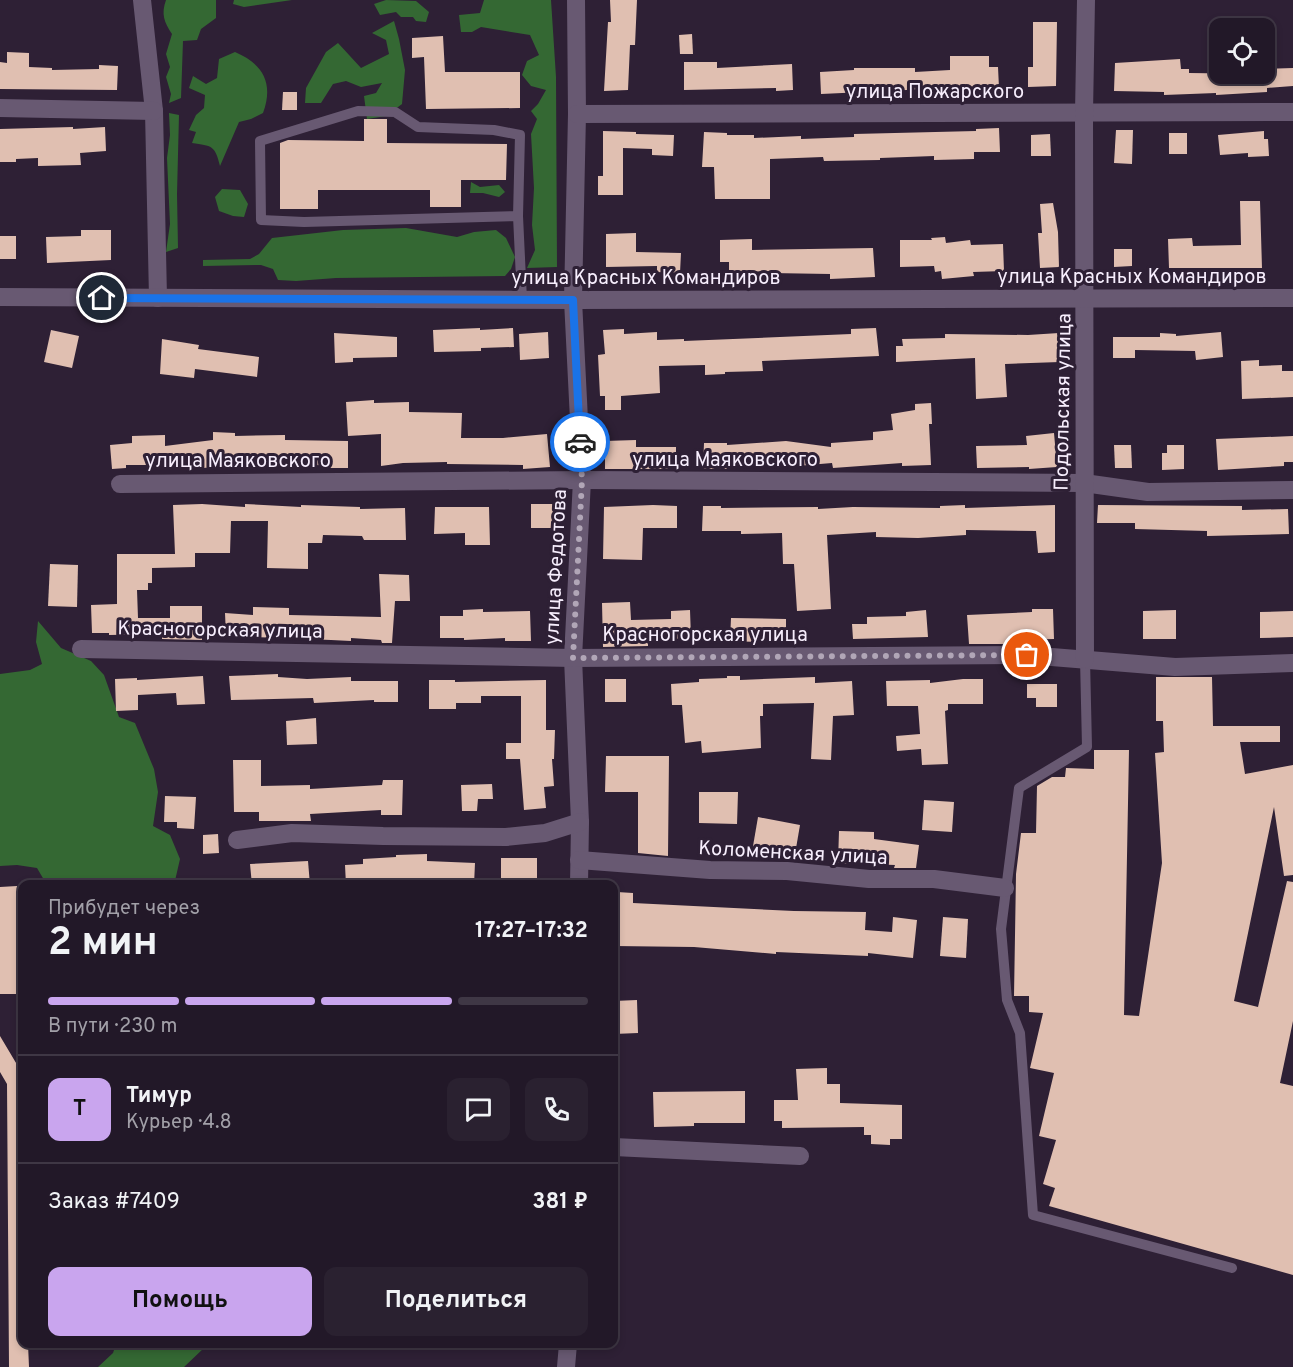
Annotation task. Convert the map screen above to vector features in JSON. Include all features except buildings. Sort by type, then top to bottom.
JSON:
[{"type":"street","points":[[142,0],[154,111],[158,298]]},
{"type":"street","name":"улица Федотова","points":[[576,0],[577,114],[573,300],[582,480],[573,658],[579,880]]},
{"type":"street","name":"Подольская улица","points":[[1085,660],[1084,113],[1086,0]]},
{"type":"street","points":[[0,108],[154,111]]},
{"type":"street","name":"улица Пожарского","points":[[577,114],[1293,112]]},
{"type":"street","name":"улица Красных Командиров","points":[[0,297],[522,300],[1293,298]]},
{"type":"street","name":"улица Маяковского","points":[[120,484],[582,480],[1084,483],[1148,492],[1293,489]]},
{"type":"street","name":"Красногорская улица","points":[[81,649],[573,658],[1027,655],[1175,667],[1293,663]]},
{"type":"street","points":[[237,840],[292,832],[383,836],[506,837],[545,833],[579,822]]},
{"type":"street","name":"Коломенская улица","points":[[579,861],[710,870],[787,871],[869,879],[934,879],[1005,888]]},
{"type":"street","points":[[618,1147],[800,1156]]},
{"type":"street","points":[[566,1367],[567,1348]]},
{"type":"lane","points":[[519,216],[304,222],[261,220],[260,141],[358,111],[395,112],[418,127],[494,130],[520,135],[519,216],[522,300]]},
{"type":"lane","points":[[1085,660],[1087,747],[1019,788],[1001,929],[1007,1000],[1020,1033],[1033,1215],[1232,1269]]},
{"type":"green space","points":[[166,0],[216,0],[216,18],[201,29],[197,40],[183,41],[181,98],[169,103],[171,94],[166,77],[170,67],[166,54],[172,34],[164,18]]},
{"type":"green space","points":[[234,0],[292,0],[244,7],[233,4]]},
{"type":"green space","points":[[386,0],[416,1],[429,12],[426,22],[416,21],[413,17],[401,17],[396,12],[380,15],[374,4]]},
{"type":"green space","points":[[484,0],[551,0],[556,77],[557,267],[527,268],[535,250],[532,225],[534,188],[531,134],[537,119],[531,111],[546,90],[531,86],[522,75],[527,61],[539,55],[530,35],[481,27],[472,32],[461,32],[459,15],[480,13]]},
{"type":"green space","points":[[394,21],[405,70],[402,104],[386,116],[367,119],[364,96],[376,93],[382,83],[361,87],[346,81],[333,84],[321,103],[305,103],[306,88],[326,52],[338,43],[361,68],[389,54],[386,40],[372,33]]},
{"type":"green space","points":[[235,52],[253,62],[264,76],[266,102],[263,113],[239,122],[220,166],[212,148],[192,143],[196,132],[189,130],[196,115],[204,108],[205,95],[189,88],[193,76],[206,84],[217,78],[219,59]]},
{"type":"green space","points":[[169,113],[179,115],[178,248],[166,252],[170,224],[167,158],[170,135]]},
{"type":"green space","points":[[471,182],[480,187],[499,185],[505,192],[499,197],[470,193]]},
{"type":"green space","points":[[222,189],[240,190],[248,204],[244,217],[219,211],[215,197]]},
{"type":"green space","points":[[406,228],[457,237],[474,232],[496,230],[506,238],[515,257],[511,269],[505,276],[336,278],[296,281],[278,280],[273,269],[261,265],[203,266],[203,260],[250,259],[259,254],[272,238],[343,230]]},
{"type":"green space","points":[[38,621],[61,648],[91,661],[104,675],[119,717],[135,723],[154,769],[158,792],[153,826],[170,835],[180,859],[175,880],[44,880],[37,868],[17,865],[0,866],[0,674],[30,670],[42,664],[36,642]]},
{"type":"green space","points":[[115,1348],[204,1348],[184,1367],[98,1367],[113,1353]]},
{"type":"way so far","points":[[580,442],[582,480],[573,658],[1027,655]]},
{"type":"route","points":[[102,298],[573,300],[580,442]]}]
